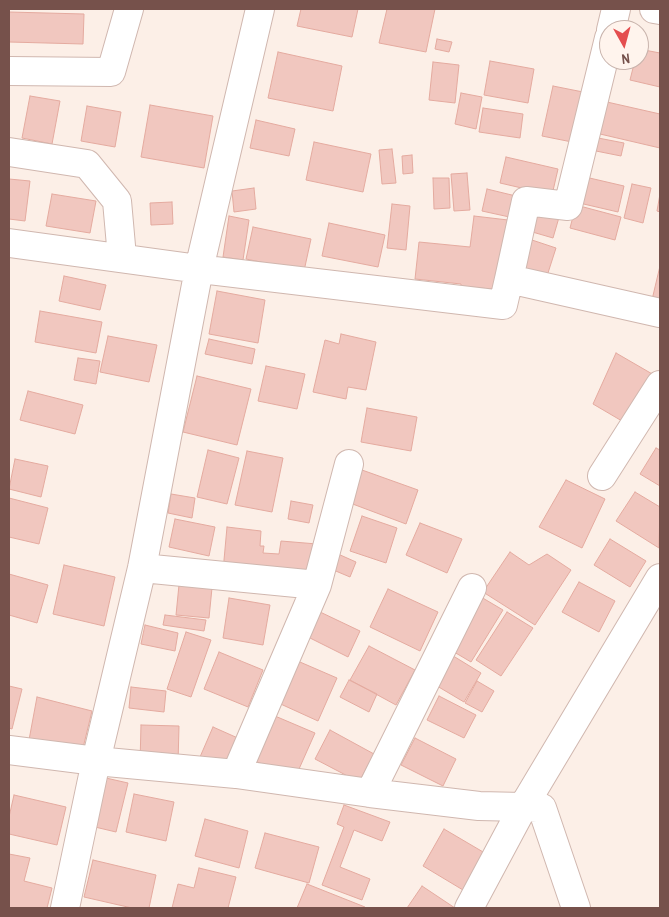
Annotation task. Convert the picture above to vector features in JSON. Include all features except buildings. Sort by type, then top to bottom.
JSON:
[{"type":"street","points":[[9,71],[111,72],[128,9]]},
{"type":"street","points":[[65,908],[96,761],[142,568],[200,269],[260,9]]},
{"type":"street","points":[[654,9],[660,10]]},
{"type":"street","points":[[9,243],[200,269],[503,305],[526,201],[568,206],[601,70]]},
{"type":"street","points":[[9,152],[87,164],[117,201],[122,257]]},
{"type":"street","points":[[509,279],[660,313]]},
{"type":"street","points":[[602,476],[660,385]]},
{"type":"street","points":[[236,774],[317,585],[349,464]]},
{"type":"street","points":[[142,568],[317,585]]},
{"type":"street","points":[[469,908],[522,807],[660,578]]},
{"type":"street","points":[[370,793],[472,588]]},
{"type":"street","points":[[9,750],[96,761],[236,774],[479,806],[542,808],[576,908]]}]
